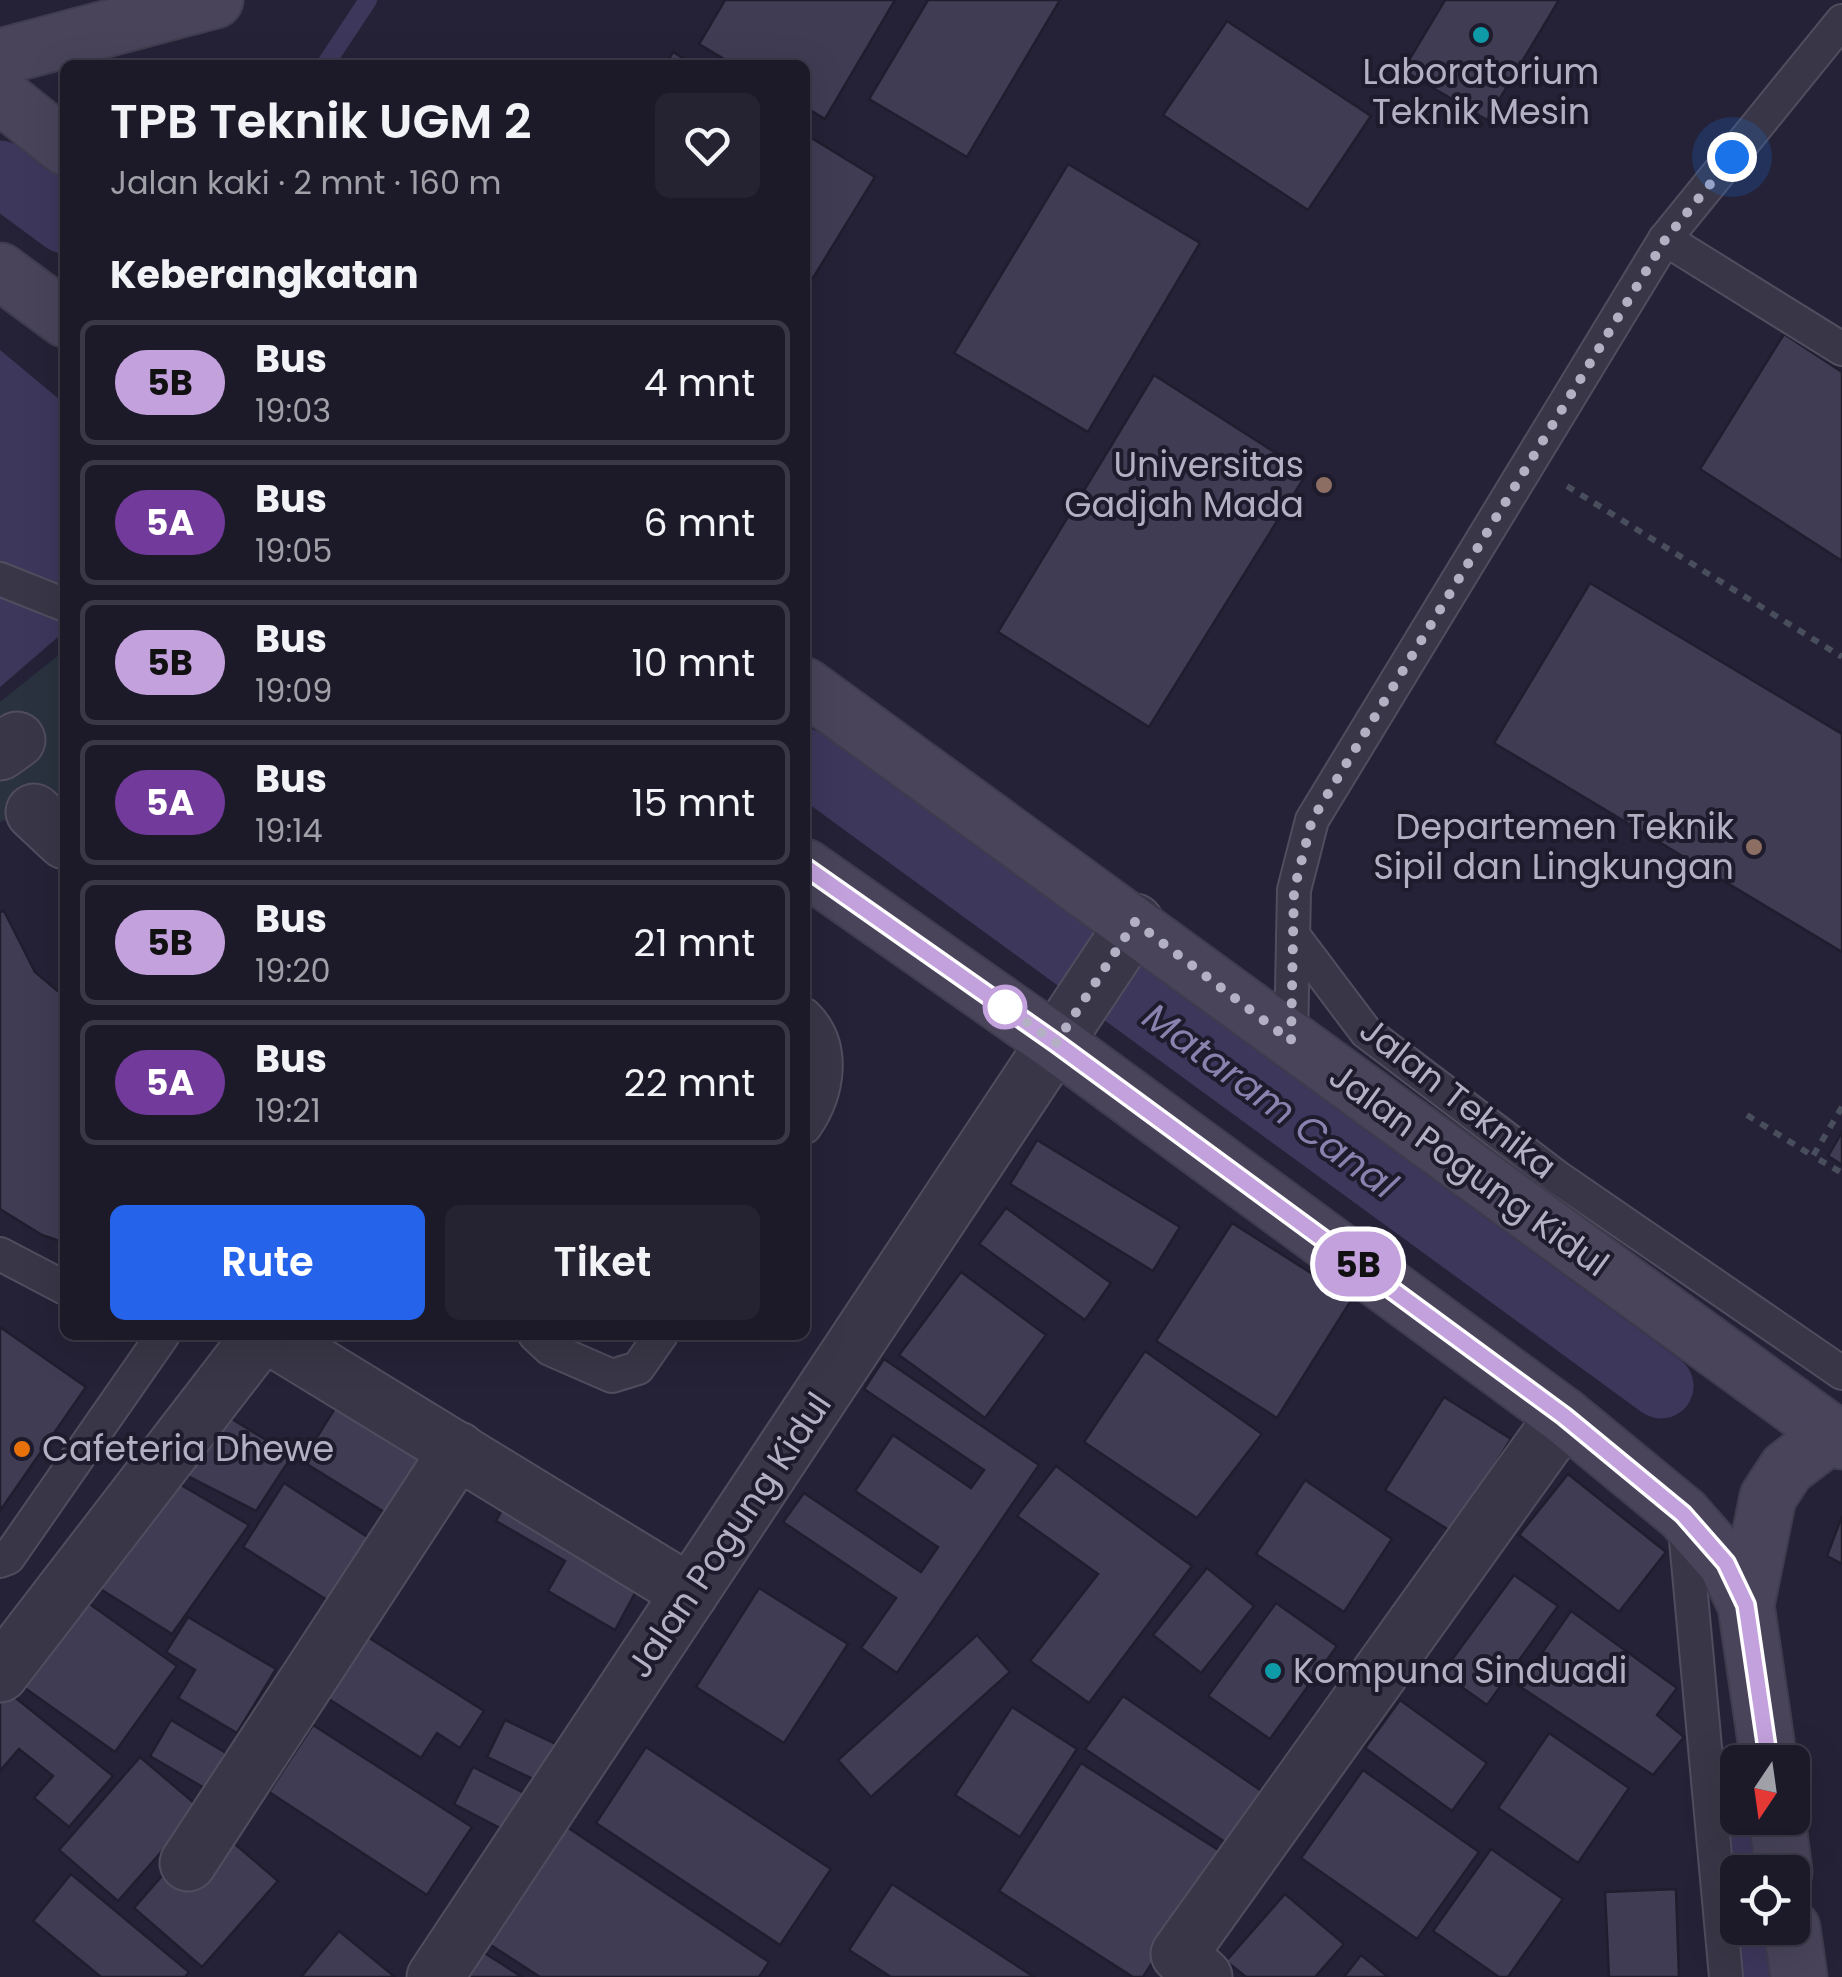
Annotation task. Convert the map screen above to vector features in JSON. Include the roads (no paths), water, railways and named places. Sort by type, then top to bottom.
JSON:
[{"type":"main road","points":[[0,57],[215,0]]},
{"type":"main road","points":[[0,95],[60,143]]},
{"type":"main road","points":[[0,271],[60,315]]},
{"type":"main road","name":"Jalan Pogung Kidul","points":[[810,690],[1126,936],[1291,1041],[1837,1437]]},
{"type":"main road","points":[[810,870],[1059,1040],[1564,1416],[1683,1514],[1726,1563],[1746,1605],[1767,1745]]},
{"type":"main road","points":[[1746,1605],[1768,1497],[1787,1468],[1837,1437]]},
{"type":"main road","points":[[1794,1945],[1799,1977]]},
{"type":"street","name":"Jalan Pogung Kidul","points":[[436,1977],[1126,936]]},
{"type":"street","points":[[0,1674],[257,1340]]},
{"type":"street","points":[[276,1340],[690,1593]]},
{"type":"street","points":[[1204,1977],[1179,1954],[1564,1416]]},
{"type":"street","points":[[188,1863],[458,1450]]},
{"type":"lane","points":[[1291,1041],[1298,859],[1312,820],[1665,240],[1842,20]]},
{"type":"lane","points":[[1665,240],[1842,349]]},
{"type":"lane","points":[[0,579],[60,603]]},
{"type":"lane","name":"Jalan Teknika","points":[[1294,935],[1366,1032],[1557,1177],[1842,1373]]},
{"type":"lane","points":[[810,1024],[826,1048],[822,1102],[810,1120]]},
{"type":"lane","points":[[0,1254],[60,1285]]},
{"type":"lane","points":[[0,1561],[8,1558],[161,1340]]},
{"type":"lane","points":[[540,1340],[550,1350],[612,1376],[638,1368],[658,1340]]},
{"type":"lane","points":[[1683,1514],[1726,1977]]},
{"type":"waterway","points":[[328,60],[368,0]]},
{"type":"waterway","name":"Mataram Canal","points":[[0,173],[60,217]]},
{"type":"waterway","name":"Mataram Canal","points":[[810,765],[1082,963]]},
{"type":"waterway","name":"Mataram Canal","points":[[1121,992],[1661,1386]]},
{"type":"waterway","points":[[1747,1835],[1749,1855]]},
{"type":"waterway","points":[[1760,1945],[1764,1977]]},
{"type":"place","name":"Laboratorium Teknik Mesin","points":[[1481,35]]},
{"type":"place","name":"Universitas Gadjah Mada","points":[[1324,485]]},
{"type":"place","name":"Departemen Teknik Sipil dan Lingkungan","points":[[1754,847]]},
{"type":"place","name":"Cafeteria Dhewe","points":[[22,1449]]},
{"type":"place","name":"Kompuna Sinduadi","points":[[1273,1671]]}]
